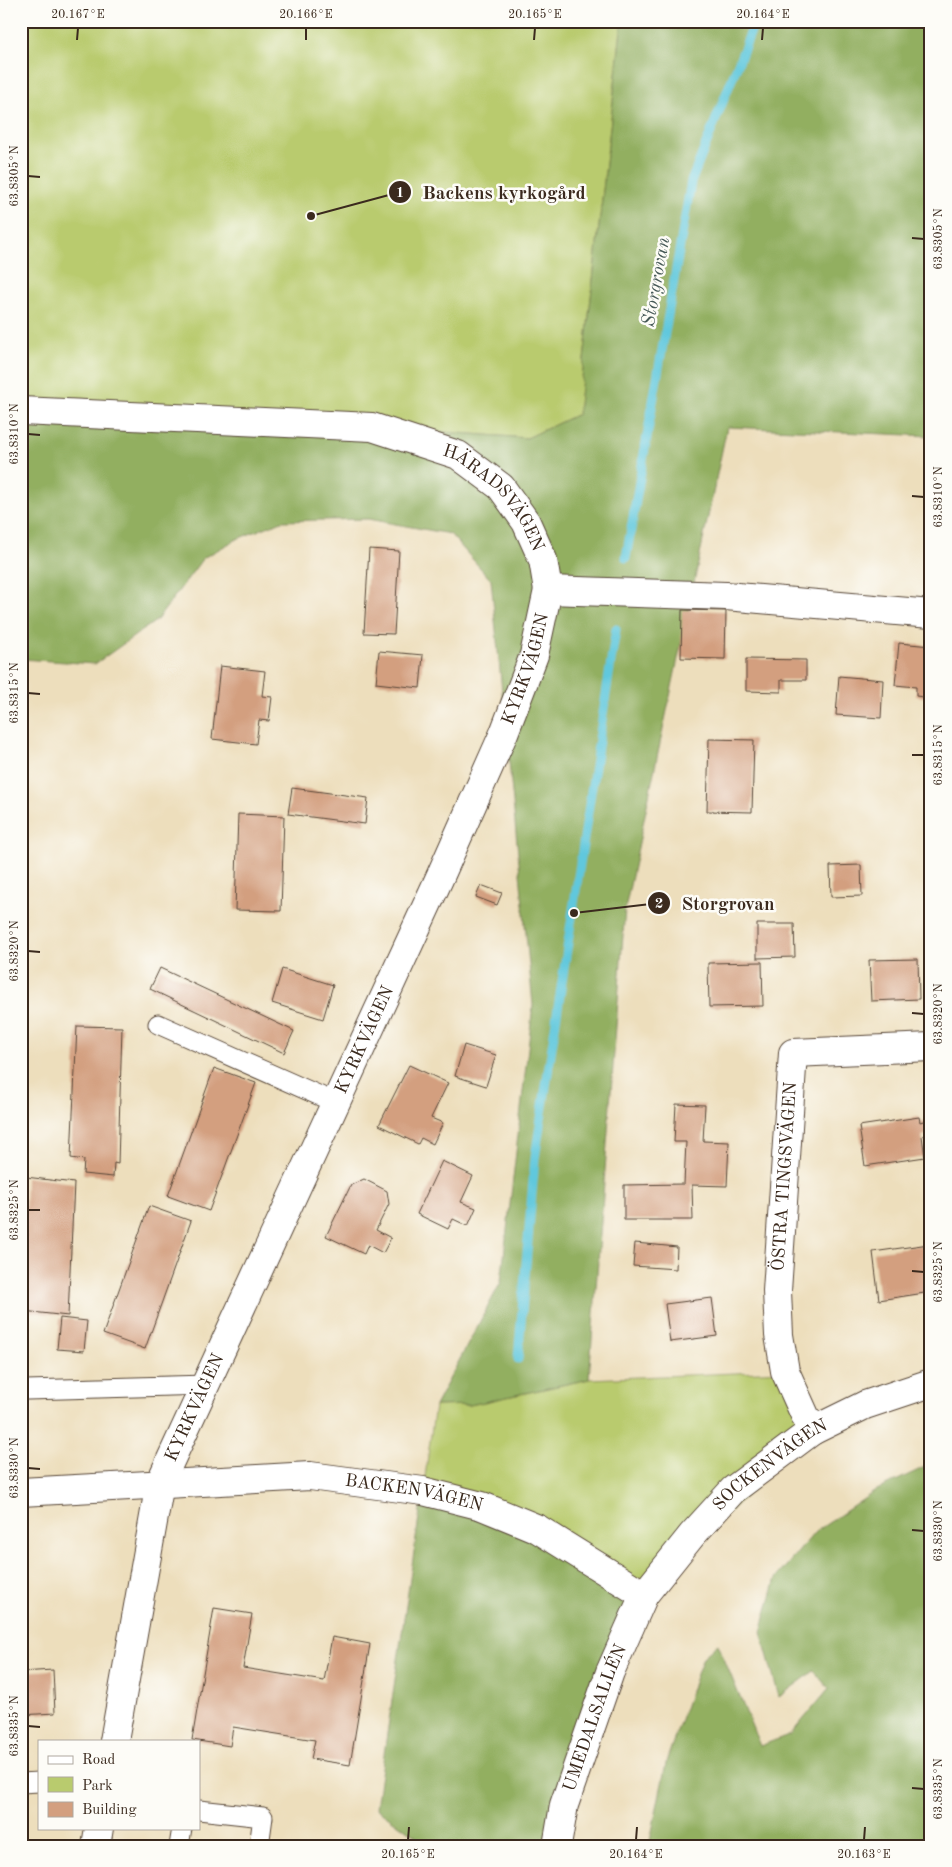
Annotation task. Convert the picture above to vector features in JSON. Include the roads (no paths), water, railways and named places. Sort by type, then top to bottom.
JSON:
[{"type":"street","name":"HÄRADSVÄGEN","points":[[21,411],[372,427],[458,455],[501,487],[526,522],[543,560],[548,590]]},
{"type":"street","points":[[548,590],[726,596],[931,614]]},
{"type":"street","name":"KYRKVÄGEN","points":[[160,1483],[207,1385],[504,733],[534,655],[548,590]]},
{"type":"street","name":"ÖSTRA TINGSVÄGEN","points":[[812,1431],[785,1371],[778,1326],[777,1291],[793,1053],[931,1048]]},
{"type":"street","name":"SOCKENVÄGEN","points":[[644,1595],[692,1535],[733,1490],[812,1431],[865,1404],[931,1383]]},
{"type":"street","name":"BACKENVÄGEN","points":[[21,1492],[310,1476],[422,1491],[482,1506],[538,1529],[644,1595]]},
{"type":"street","points":[[114,1740],[160,1483]]},
{"type":"street","name":"UMEDALSALLÉN","points":[[557,1846],[564,1805],[610,1672],[644,1595]]},
{"type":"street","points":[[96,1846],[99,1830]]},
{"type":"lane","points":[[158,1024],[336,1103]]},
{"type":"lane","points":[[27,1390],[207,1385]]},
{"type":"lane","points":[[21,1783],[38,1782]]},
{"type":"lane","points":[[200,1810],[264,1817],[259,1846]]},
{"type":"lane","points":[[179,1846],[182,1830]]},
{"type":"waterway","name":"Storgrovan","points":[[626,558],[691,182],[755,21]]},
{"type":"waterway","name":"Storgrovan","points":[[518,1359],[535,1158],[616,629]]},
{"type":"place","name":"Backens kyrkogård","points":[[311,216]]},
{"type":"place","name":"Storgrovan","points":[[574,913]]}]
